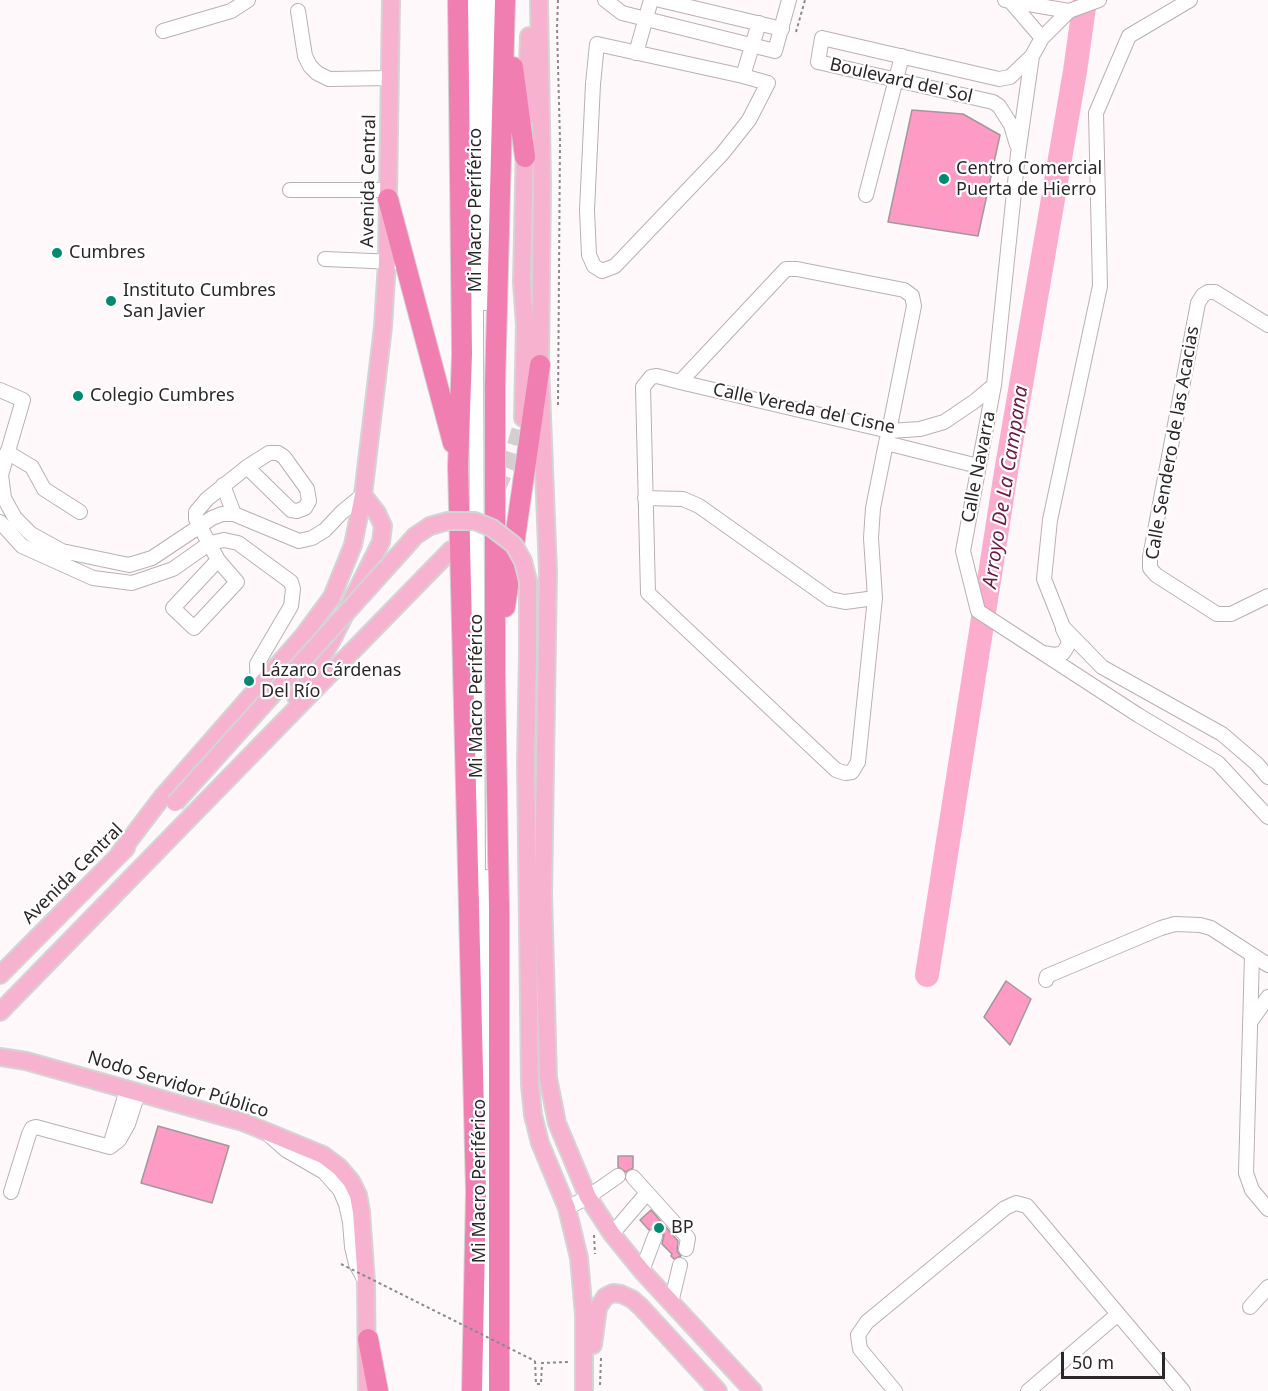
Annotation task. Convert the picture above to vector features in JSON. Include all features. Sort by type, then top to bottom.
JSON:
[{"type":"highway","points":[[458,0],[462,343],[459,466],[476,1192],[471,1391]]},
{"type":"highway","points":[[507,0],[525,157]]},
{"type":"highway","points":[[499,1391],[499,909],[495,675],[495,373],[507,0]]},
{"type":"highway","points":[[388,195],[397,262],[459,466]]},
{"type":"highway","points":[[495,675],[540,365]]},
{"type":"highway","points":[[368,1339],[378,1391]]},
{"type":"main road","name":"Avenida Central","points":[[388,195],[391,0]]},
{"type":"main road","points":[[523,418],[525,324],[522,282],[530,0]]},
{"type":"main road","points":[[539,0],[542,183],[540,365],[548,572],[543,894],[548,1078],[557,1123],[588,1197],[612,1234],[642,1271],[753,1391]]},
{"type":"main road","name":"Avenida Central","points":[[119,854],[163,796],[258,690],[332,597],[353,545],[363,495],[379,362],[397,262]]},
{"type":"main road","points":[[276,728],[332,642],[381,542],[383,526],[377,513],[363,495]]},
{"type":"main road","name":"Avenida Central","points":[[0,975],[119,854],[175,803],[415,536],[430,526],[448,521],[475,521],[500,532],[514,545],[524,561],[528,581],[526,762],[530,1085],[533,1115],[540,1143],[567,1208],[579,1258],[584,1315],[583,1362],[586,1391]]},
{"type":"main road","points":[[0,1012],[451,550]]},
{"type":"main road","name":"Nodo Servidor Público","points":[[0,1058],[26,1061],[243,1122],[323,1155],[339,1167],[351,1181],[358,1195],[362,1212],[368,1339],[367,1391]]},
{"type":"main road","points":[[586,1391],[598,1308],[605,1297],[613,1293],[621,1293],[641,1307],[718,1391]]},
{"type":"street","points":[[163,31],[231,11],[248,0]]},
{"type":"street","name":"Mi Macro Periférico","points":[[475,0],[480,1391]]},
{"type":"street","name":"Mi Macro Periférico","points":[[488,1391],[485,366],[489,0]]},
{"type":"street","points":[[605,0],[622,13],[775,51],[789,0]]},
{"type":"street","points":[[636,52],[651,0]]},
{"type":"street","points":[[660,0],[782,29]]},
{"type":"street","points":[[1041,653],[1055,655],[1063,653],[1069,641],[1044,579],[1050,520],[1100,286],[1096,113],[1129,36],[1190,0]]},
{"type":"street","points":[[1008,1],[1084,6]]},
{"type":"street","points":[[1008,1],[1042,38]]},
{"type":"street","name":"Calle Navarra","points":[[1084,6],[1042,38],[1032,56],[1018,154],[994,385],[963,551],[984,615],[1218,763],[1268,817]]},
{"type":"street","points":[[298,11],[305,56],[317,73],[329,79],[390,78]]},
{"type":"street","points":[[743,76],[759,23]]},
{"type":"street","name":"Boulevard del Sol","points":[[1018,154],[1011,125],[999,106],[993,102],[818,62],[822,38],[999,79],[1010,76],[1032,56]]},
{"type":"street","points":[[597,44],[743,76],[768,83],[749,120],[689,190],[615,266],[602,270],[594,267],[589,255],[587,210],[597,44]]},
{"type":"street","points":[[866,195],[902,56]]},
{"type":"street","points":[[290,190],[388,195]]},
{"type":"street","points":[[325,259],[397,262]]},
{"type":"street","points":[[680,382],[786,269],[797,269],[904,290],[912,296],[914,306],[873,508],[871,538],[875,598],[858,762],[852,772],[845,773],[836,770],[648,593],[645,498],[683,499],[699,506],[830,599],[845,602],[875,598]]},
{"type":"street","name":"Calle Sendero de las Acacias","points":[[1268,325],[1215,292],[1203,295],[1198,303],[1150,557],[1150,568],[1156,575],[1217,614],[1231,614],[1268,596]]},
{"type":"street","name":"Calle Vereda del Cisne","points":[[645,498],[643,387],[651,377],[657,376],[887,437],[978,466]]},
{"type":"street","name":"Calle Vereda del Cisne","points":[[887,437],[944,422],[994,385]]},
{"type":"street","points":[[0,390],[23,400],[1,475],[4,498],[15,518],[32,534],[62,551],[129,565],[152,558],[198,526],[222,514],[234,514],[299,541],[312,538],[325,530],[363,495]]},
{"type":"street","points":[[7,452],[32,467],[44,489],[80,512]]},
{"type":"street","points":[[218,560],[173,608],[194,628],[237,582],[218,560],[198,526],[196,513],[207,499],[247,467],[269,453],[278,453],[284,457],[307,489],[309,501],[305,507],[297,511],[291,510],[247,467]]},
{"type":"street","points":[[223,485],[234,514]]},
{"type":"street","points":[[1,525],[22,546],[93,578],[132,583],[173,569],[210,543],[224,540],[238,543],[291,582],[293,589],[291,606],[257,664],[258,690]]},
{"type":"street","points":[[22,546],[32,534]]},
{"type":"street","points":[[1063,627],[1102,667],[1222,734],[1257,764],[1268,777]]},
{"type":"street","points":[[1046,980],[1047,976],[1175,924],[1211,928],[1268,965]]},
{"type":"street","points":[[1252,955],[1246,1173],[1252,1190],[1268,1209]]},
{"type":"street","points":[[1251,1021],[1268,997]]},
{"type":"street","points":[[11,1192],[32,1128],[36,1127],[110,1147],[132,1091]]},
{"type":"street","points":[[567,1208],[588,1197],[618,1176]]},
{"type":"street","points":[[633,1177],[663,1215],[688,1238],[686,1249]]},
{"type":"street","points":[[612,1234],[647,1193]]},
{"type":"street","points":[[895,1391],[860,1349],[858,1335],[867,1322],[1005,1208],[1016,1203],[1027,1206],[1183,1391]]},
{"type":"street","points":[[642,1271],[655,1236]]},
{"type":"street","points":[[671,1303],[680,1265]]},
{"type":"street","points":[[1250,1307],[1268,1287]]},
{"type":"street","points":[[1028,1391],[1118,1314]]},
{"type":"path","points":[[558,0],[560,153],[558,407]]},
{"type":"path","points":[[594,1232],[595,1255]]},
{"type":"path","points":[[341,1264],[535,1361],[536,1384],[541,1384],[542,1363],[583,1362]]},
{"type":"path","points":[[599,1391],[601,1355]]},
{"type":"building","name":"Centro Comercial Puerta de Hierro","points":[[912,110],[963,114],[1000,135],[978,236],[888,222]]},
{"type":"building","points":[[1006,981],[1031,999],[1010,1045],[984,1017]]},
{"type":"building","points":[[158,1126],[229,1146],[212,1203],[141,1183]]},
{"type":"building","points":[[618,1156],[633,1156],[633,1168],[626,1172],[618,1167]]},
{"type":"building","name":"BP","points":[[651,1210],[678,1241],[677,1251],[681,1256],[674,1259],[662,1244],[664,1235],[662,1230],[654,1227],[649,1230],[640,1220]]},
{"type":"waterway","name":"Arroyo De La Campana","points":[[927,975],[1006,472],[1075,71],[1085,0]]},
{"type":"tunnel","points":[[454,547],[495,495],[511,458],[523,418]]},
{"type":"tunnel","points":[[655,1236],[662,1218]]},
{"type":"place","name":"Centro Comercial Puerta de Hierro","points":[[944,179]]},
{"type":"place","name":"Cumbres","points":[[57,253]]},
{"type":"place","name":"Instituto Cumbres San Javier","points":[[111,301]]},
{"type":"place","name":"Colegio Cumbres","points":[[78,396]]},
{"type":"place","name":"Lázaro Cárdenas Del Río","points":[[249,681]]},
{"type":"place","name":"BP","points":[[659,1228]]}]
